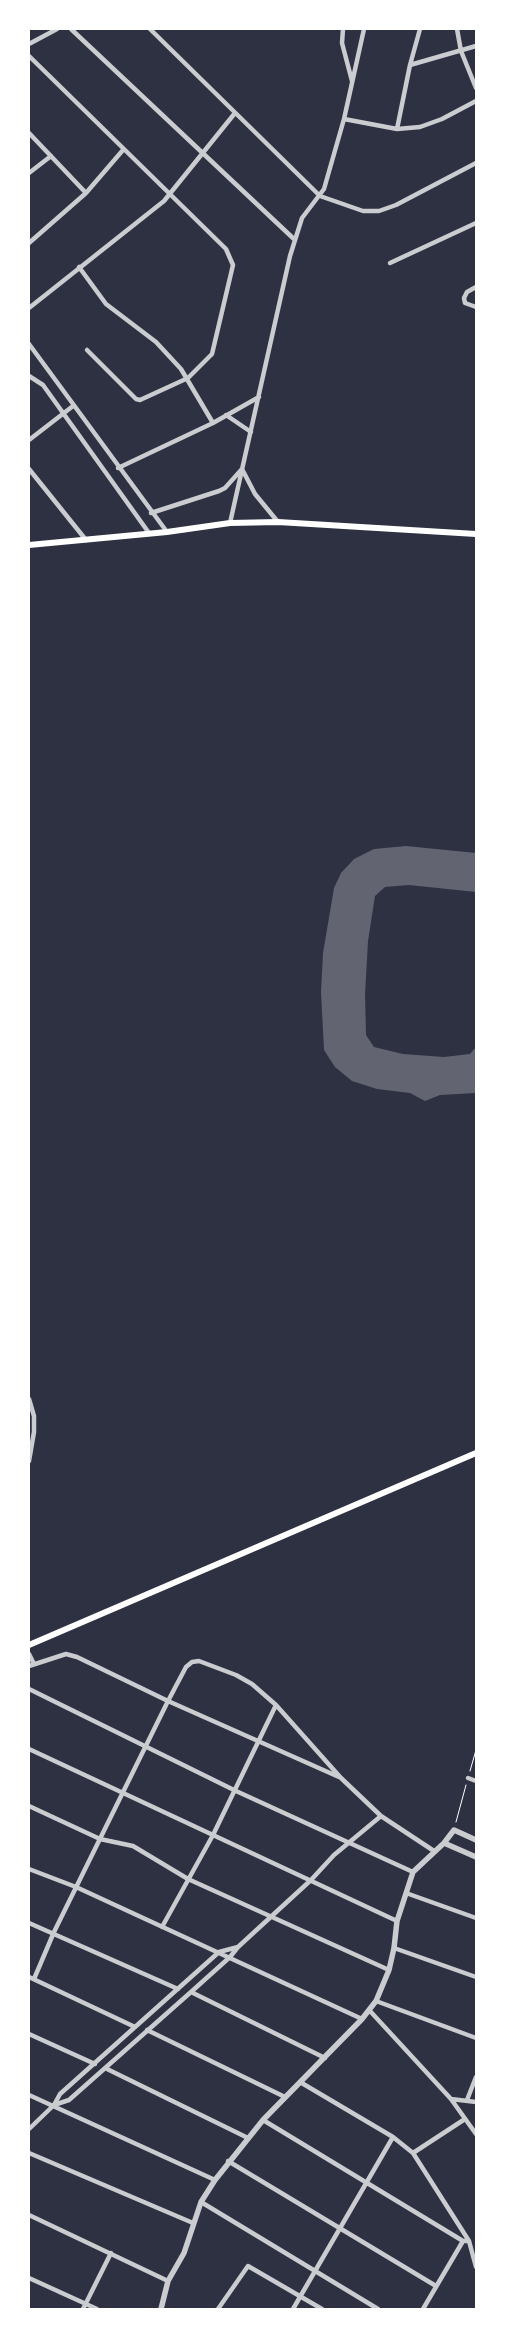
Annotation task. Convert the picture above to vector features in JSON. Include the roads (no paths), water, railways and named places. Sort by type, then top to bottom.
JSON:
[{"type":"main road","points":[[29,545],[149,534],[230,523],[278,522],[476,534]]},
{"type":"main road","points":[[29,1645],[476,1453]]},
{"type":"street","points":[[29,44],[53,29]]},
{"type":"street","points":[[71,29],[202,155],[295,240]]},
{"type":"street","points":[[150,29],[320,196],[363,211],[379,212],[476,163]]},
{"type":"street","points":[[343,29],[342,43],[352,83]]},
{"type":"street","points":[[230,523],[295,240],[306,212],[324,189],[344,118],[364,29]]},
{"type":"street","points":[[397,129],[410,64],[420,29]]},
{"type":"street","points":[[457,29],[461,51],[476,88]]},
{"type":"street","points":[[410,64],[476,46]]},
{"type":"street","points":[[29,56],[226,249],[233,265],[212,354],[188,378],[140,400],[133,397],[87,350]]},
{"type":"street","points":[[344,118],[397,129],[420,127],[442,119],[476,101]]},
{"type":"street","points":[[29,308],[170,195],[235,113]]},
{"type":"street","points":[[29,133],[86,193]]},
{"type":"street","points":[[29,243],[86,193],[123,150]]},
{"type":"street","points":[[29,173],[51,156]]},
{"type":"street","points":[[390,263],[476,223]]},
{"type":"street","points":[[79,268],[106,304],[156,342],[188,378],[213,422]]},
{"type":"street","points":[[476,287],[467,292],[464,298],[465,303],[476,307]]},
{"type":"street","points":[[29,344],[151,513],[167,532]]},
{"type":"street","points":[[29,376],[43,385],[149,534]]},
{"type":"street","points":[[118,468],[213,422],[259,397]]},
{"type":"street","points":[[29,440],[64,415],[73,406]]},
{"type":"street","points":[[226,415],[251,432]]},
{"type":"street","points":[[29,469],[86,540]]},
{"type":"street","points":[[151,513],[219,491],[225,488],[242,469]]},
{"type":"street","points":[[242,469],[256,494],[278,522]]},
{"type":"street","points":[[29,1399],[34,1416],[34,1432],[29,1461]]},
{"type":"street","points":[[29,1654],[31,1665],[66,1654],[77,1657],[168,1701],[341,1778]]},
{"type":"street","points":[[135,2027],[31,1978],[168,1701],[186,1666],[192,1662],[198,1661],[236,1675],[252,1684],[276,1705],[341,1778],[381,1816],[434,1851]]},
{"type":"street","points":[[29,1689],[236,1791],[413,1872]]},
{"type":"street","points":[[162,1926],[236,1791],[276,1705]]},
{"type":"street","points":[[29,1750],[397,1921]]},
{"type":"street","points":[[468,1778],[476,1781]]},
{"type":"street","points":[[29,1806],[100,1839],[133,1846],[188,1879],[389,1970]]},
{"type":"street","points":[[54,2106],[70,2100],[230,1957],[238,1946],[311,1880],[334,1855],[350,1844],[381,1816]]},
{"type":"street","points":[[161,2309],[168,2281],[184,2253],[201,2202],[228,2161],[285,2097],[370,2011],[376,2001],[389,1970],[397,1921],[413,1872],[444,1843],[454,1830],[476,1840]]},
{"type":"street","points":[[444,1843],[476,1858]]},
{"type":"street","points":[[29,1868],[76,1887],[362,2019]]},
{"type":"street","points":[[406,1893],[476,1918]]},
{"type":"street","points":[[29,1923],[54,1932],[178,1989]]},
{"type":"street","points":[[29,2129],[54,2106],[60,2094],[219,1952],[238,1946]]},
{"type":"street","points":[[394,1948],[476,1977]]},
{"type":"street","points":[[191,1992],[325,2058]]},
{"type":"street","points":[[376,2001],[476,2038]]},
{"type":"street","points":[[370,2011],[451,2099],[476,2134]]},
{"type":"street","points":[[147,2030],[285,2097]]},
{"type":"street","points":[[29,2034],[95,2064]]},
{"type":"street","points":[[105,2068],[248,2138]]},
{"type":"street","points":[[467,2100],[476,2077]]},
{"type":"street","points":[[300,2082],[393,2137],[413,2153],[469,2242],[476,2267]]},
{"type":"street","points":[[29,2095],[215,2180]]},
{"type":"street","points":[[451,2099],[476,2102]]},
{"type":"street","points":[[413,2153],[465,2119]]},
{"type":"street","points":[[264,2120],[463,2241],[469,2242]]},
{"type":"street","points":[[293,2309],[393,2137]]},
{"type":"street","points":[[29,2153],[193,2223]]},
{"type":"street","points":[[228,2161],[436,2286]]},
{"type":"street","points":[[201,2202],[378,2309]]},
{"type":"street","points":[[29,2214],[168,2281]]},
{"type":"street","points":[[423,2309],[463,2241]]},
{"type":"street","points":[[83,2309],[111,2253]]},
{"type":"street","points":[[218,2309],[244,2268],[248,2266],[322,2309]]},
{"type":"street","points":[[29,2278],[97,2309]]}]
